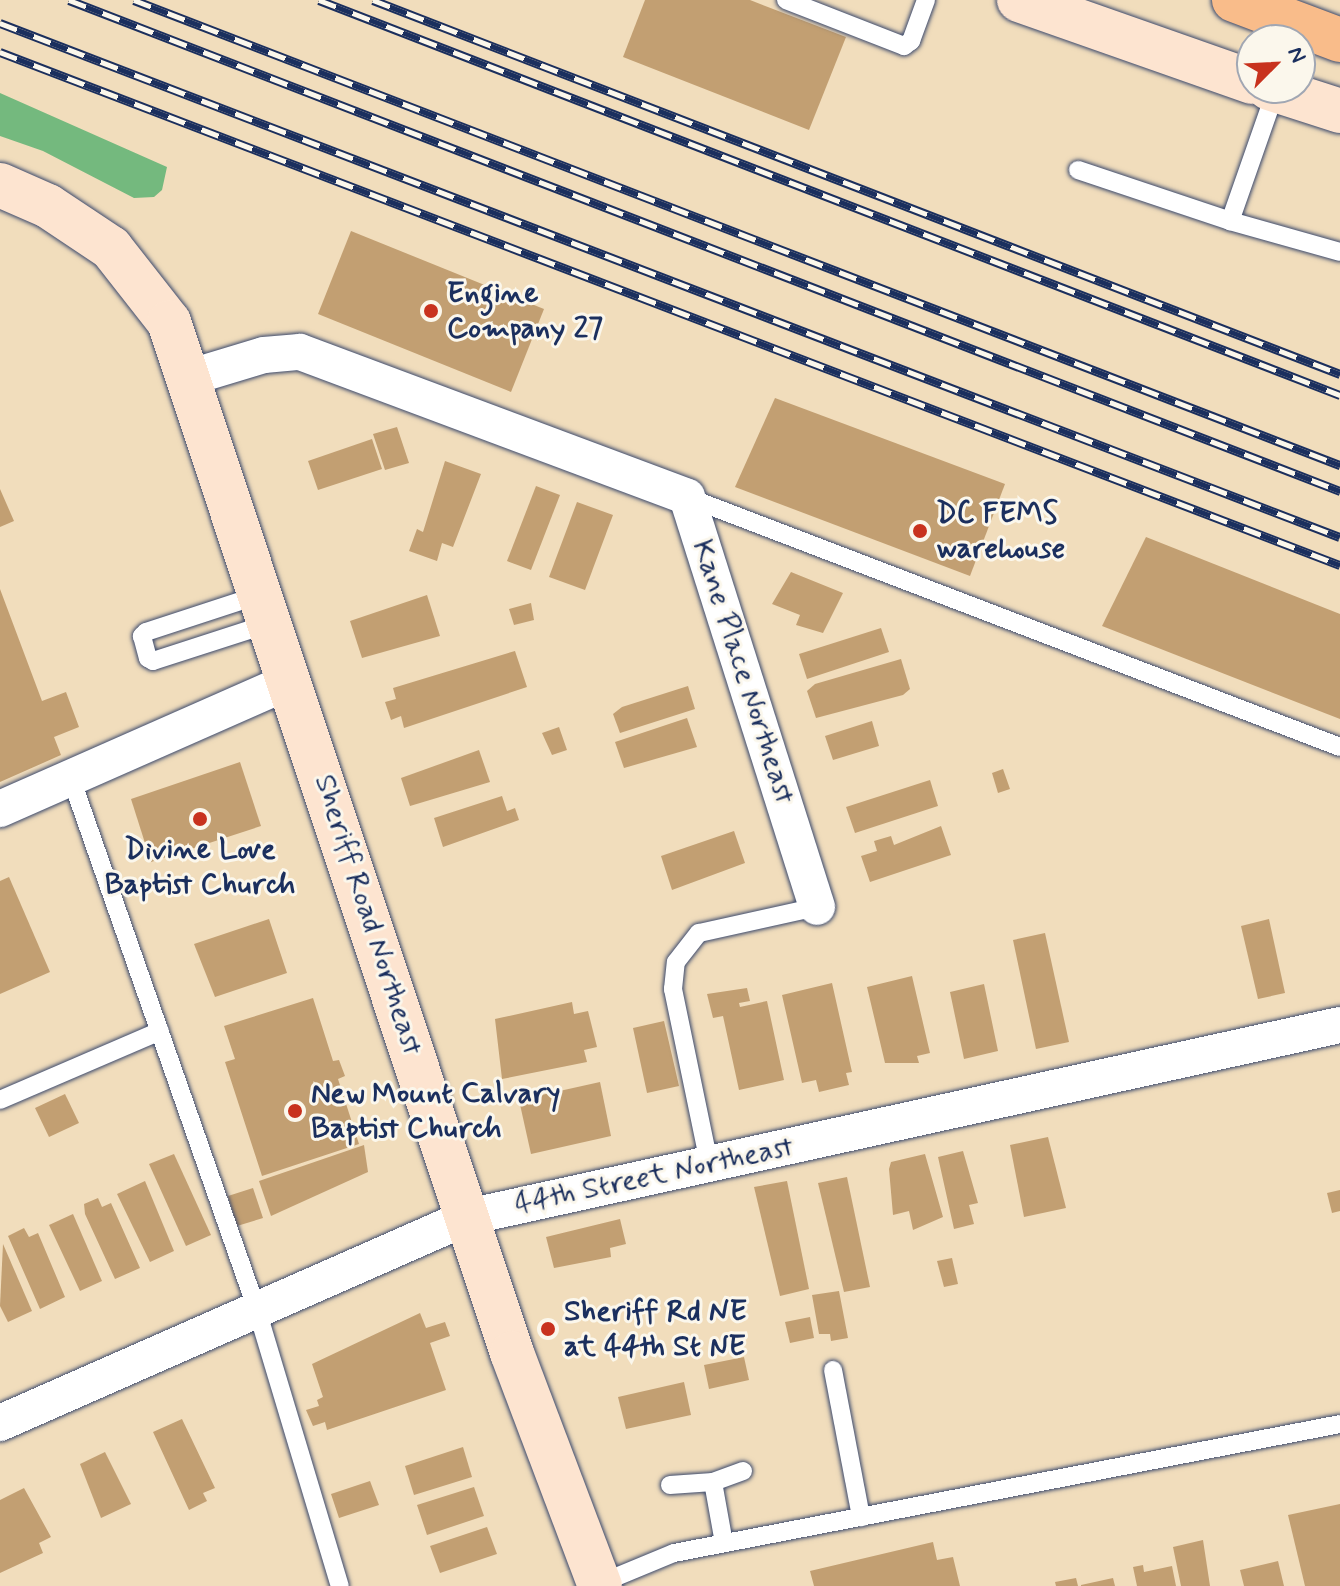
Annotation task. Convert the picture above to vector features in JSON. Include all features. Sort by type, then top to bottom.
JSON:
[{"type":"highway","points":[[1234,0],[1340,40]]},
{"type":"main road","points":[[1019,0],[1236,76]]},
{"type":"main road","points":[[1316,103],[1340,111]]},
{"type":"main road","name":"Sheriff Road Northeast","points":[[0,185],[48,206],[111,248],[169,322],[191,377],[544,1445],[600,1585]]},
{"type":"street","points":[[191,377],[264,355],[300,352],[687,497]]},
{"type":"street","name":"Kane Place Northeast","points":[[687,497],[817,907]]},
{"type":"street","points":[[0,809],[290,681]]},
{"type":"street","name":"44th Street Northeast","points":[[0,1423],[468,1217],[1340,1025]]},
{"type":"lane","points":[[786,0],[904,46],[911,41],[926,0]]},
{"type":"lane","points":[[1230,221],[1261,104]]},
{"type":"lane","points":[[1078,170],[1230,221],[1340,252]]},
{"type":"lane","points":[[687,497],[1340,747]]},
{"type":"lane","points":[[266,609],[153,661],[148,658],[142,636],[146,632],[266,609]]},
{"type":"lane","points":[[71,778],[257,1310],[340,1586]]},
{"type":"lane","points":[[709,1163],[675,1002],[676,962],[699,933],[817,907]]},
{"type":"lane","points":[[0,1100],[160,1031]]},
{"type":"lane","points":[[833,1370],[861,1517]]},
{"type":"lane","points":[[600,1585],[674,1553],[1340,1424]]},
{"type":"lane","points":[[670,1485],[713,1482],[743,1471]]},
{"type":"lane","points":[[713,1482],[724,1543]]},
{"type":"green space","points":[[0,93],[167,167],[162,190],[154,197],[134,198],[43,151],[0,136]]},
{"type":"building","points":[[645,0],[750,0],[846,37],[809,130],[623,57]]},
{"type":"building","name":"Engine Company 27","points":[[351,231],[544,309],[511,392],[318,314]]},
{"type":"building","name":"DC FEMS warehouse","points":[[775,398],[1005,484],[970,576],[735,487]]},
{"type":"building","points":[[397,427],[409,463],[385,470],[373,434]]},
{"type":"building","points":[[372,439],[382,469],[318,490],[308,461]]},
{"type":"building","points":[[445,461],[481,474],[453,547],[442,543],[437,561],[409,551],[417,529],[423,532]]},
{"type":"building","points":[[536,486],[560,495],[531,570],[507,561]]},
{"type":"building","points":[[0,489],[14,521],[0,527]]},
{"type":"building","points":[[577,502],[613,515],[585,590],[549,577]]},
{"type":"building","name":"DC FEMS warehouse","points":[[1146,537],[1340,614],[1340,719],[1102,626]]},
{"type":"building","points":[[791,572],[843,593],[823,633],[796,625],[800,615],[772,604]]},
{"type":"building","points":[[0,589],[42,701],[66,692],[79,727],[54,737],[61,755],[0,782]]},
{"type":"building","points":[[427,595],[440,636],[362,658],[350,621]]},
{"type":"building","points":[[531,603],[534,620],[514,625],[509,609]]},
{"type":"building","points":[[881,628],[889,652],[807,679],[799,654]]},
{"type":"building","points":[[515,651],[527,687],[404,728],[401,716],[391,720],[385,702],[396,699],[393,688]]},
{"type":"building","points":[[901,659],[910,689],[903,695],[816,718],[807,691],[815,684]]},
{"type":"building","points":[[688,686],[695,709],[620,733],[613,714],[622,707]]},
{"type":"building","points":[[687,718],[697,747],[624,768],[615,742]]},
{"type":"building","points":[[872,721],[879,746],[833,760],[825,736]]},
{"type":"building","points":[[559,727],[567,750],[552,755],[542,733]]},
{"type":"building","points":[[479,750],[490,782],[410,806],[401,778]]},
{"type":"building","points":[[240,762],[261,826],[151,862],[131,799]]},
{"type":"building","points":[[1003,769],[1010,789],[998,793],[992,773]]},
{"type":"building","points":[[930,780],[938,806],[855,833],[846,807]]},
{"type":"building","points":[[502,796],[507,811],[515,808],[519,820],[443,847],[434,818]]},
{"type":"building","points":[[941,826],[951,855],[870,882],[861,856],[877,851],[874,841],[891,836],[894,845]]},
{"type":"building","points":[[734,831],[745,863],[672,890],[661,856]]},
{"type":"building","points":[[9,877],[50,972],[0,994],[0,881]]},
{"type":"building","points":[[269,919],[287,973],[215,997],[194,944]]},
{"type":"building","points":[[1269,919],[1285,993],[1258,999],[1241,926]]},
{"type":"building","points":[[1045,933],[1069,1042],[1036,1049],[1013,940]]},
{"type":"building","points":[[912,976],[930,1053],[917,1056],[919,1063],[885,1063],[867,987]]},
{"type":"building","points":[[832,983],[852,1072],[846,1073],[849,1085],[819,1092],[816,1080],[802,1083],[782,995]]},
{"type":"building","points":[[984,984],[998,1051],[964,1059],[950,992]]},
{"type":"building","points":[[747,988],[750,1001],[739,1003],[740,1007],[767,1001],[784,1080],[739,1090],[723,1016],[713,1018],[707,994]]},
{"type":"building","name":"New Mount Calvary Baptist Church","points":[[313,998],[333,1061],[339,1060],[345,1076],[338,1079],[359,1144],[262,1176],[225,1062],[235,1059],[224,1026]]},
{"type":"building","points":[[572,1002],[574,1014],[588,1011],[597,1047],[584,1050],[587,1062],[502,1079],[495,1019]]},
{"type":"building","points":[[664,1021],[679,1086],[647,1093],[633,1028]]},
{"type":"building","points":[[600,1082],[611,1136],[531,1154],[519,1100]]},
{"type":"building","points":[[65,1094],[79,1123],[49,1137],[35,1108]]},
{"type":"building","points":[[1048,1137],[1066,1208],[1024,1217],[1010,1145]]},
{"type":"building","points":[[364,1145],[368,1172],[271,1216],[259,1181]]},
{"type":"building","points":[[963,1151],[978,1203],[969,1205],[974,1224],[954,1229],[938,1157]]},
{"type":"building","points":[[174,1154],[211,1235],[186,1246],[149,1164]]},
{"type":"building","points":[[925,1154],[943,1217],[913,1230],[909,1211],[893,1215],[889,1169],[891,1162]]},
{"type":"building","points":[[847,1177],[870,1287],[844,1292],[818,1183]]},
{"type":"building","points":[[145,1181],[174,1251],[150,1262],[117,1194]]},
{"type":"building","points":[[787,1181],[809,1289],[780,1296],[754,1187]]},
{"type":"building","points":[[253,1188],[263,1218],[237,1226],[228,1196]]},
{"type":"building","points":[[1340,1190],[1340,1211],[1332,1213],[1327,1193]]},
{"type":"building","points":[[98,1198],[102,1207],[111,1203],[140,1268],[115,1279],[85,1214],[84,1204]]},
{"type":"building","points":[[73,1214],[102,1281],[80,1291],[49,1225]]},
{"type":"building","points":[[620,1219],[626,1244],[610,1248],[611,1257],[554,1268],[546,1237]]},
{"type":"building","points":[[24,1228],[29,1237],[38,1233],[65,1297],[40,1309],[8,1236]]},
{"type":"building","points":[[3,1244],[32,1311],[8,1322],[0,1306]]},
{"type":"building","points":[[952,1258],[958,1284],[944,1287],[937,1261]]},
{"type":"building","points":[[839,1291],[848,1338],[831,1341],[830,1334],[819,1334],[812,1295]]},
{"type":"building","points":[[420,1313],[426,1328],[445,1322],[450,1336],[430,1343],[446,1390],[327,1430],[325,1422],[313,1426],[306,1410],[319,1406],[317,1400],[323,1397],[312,1364]]},
{"type":"building","points":[[810,1317],[814,1338],[790,1343],[785,1322]]},
{"type":"building","points":[[744,1357],[749,1380],[709,1389],[704,1365]]},
{"type":"building","points":[[684,1382],[691,1415],[626,1429],[618,1397]]},
{"type":"building","points":[[182,1419],[215,1488],[203,1493],[207,1501],[189,1510],[153,1432]]},
{"type":"building","points":[[463,1447],[472,1477],[414,1495],[405,1466]]},
{"type":"building","points":[[105,1452],[131,1504],[101,1518],[80,1464]]},
{"type":"building","points":[[370,1481],[379,1505],[339,1518],[331,1494]]},
{"type":"building","points":[[474,1487],[484,1516],[427,1535],[417,1505]]},
{"type":"building","points":[[24,1488],[51,1537],[39,1543],[43,1553],[0,1573],[0,1500]]},
{"type":"building","points":[[1340,1504],[1340,1586],[1305,1586],[1288,1515]]},
{"type":"building","points":[[487,1527],[497,1554],[440,1573],[430,1546]]},
{"type":"building","points":[[1203,1540],[1210,1586],[1181,1586],[1173,1547]]},
{"type":"building","points":[[933,1542],[937,1560],[953,1557],[960,1586],[814,1586],[810,1571]]},
{"type":"building","points":[[1278,1561],[1284,1586],[1244,1586],[1240,1570]]},
{"type":"building","points":[[1143,1565],[1144,1572],[1172,1566],[1176,1586],[1137,1586],[1133,1567]]},
{"type":"building","points":[[1076,1578],[1078,1586],[1056,1586],[1055,1582]]},
{"type":"building","points":[[1113,1578],[1115,1586],[1081,1586],[1081,1585]]},
{"type":"railway","points":[[69,0],[1340,491]]},
{"type":"railway","points":[[134,0],[1340,465]]},
{"type":"railway","points":[[319,0],[1340,395]]},
{"type":"railway","points":[[373,0],[1340,374]]},
{"type":"railway","points":[[0,23],[1340,537]]},
{"type":"railway","points":[[0,52],[1340,565]]},
{"type":"place","name":"Engine Company 27","points":[[431,311]]},
{"type":"place","name":"DC FEMS warehouse","points":[[920,531]]},
{"type":"place","name":"Divine Love Baptist Church","points":[[200,819]]},
{"type":"place","name":"New Mount Calvary Baptist Church","points":[[295,1111]]},
{"type":"place","name":"Sheriff Rd NE at 44th St NE","points":[[548,1329]]}]
